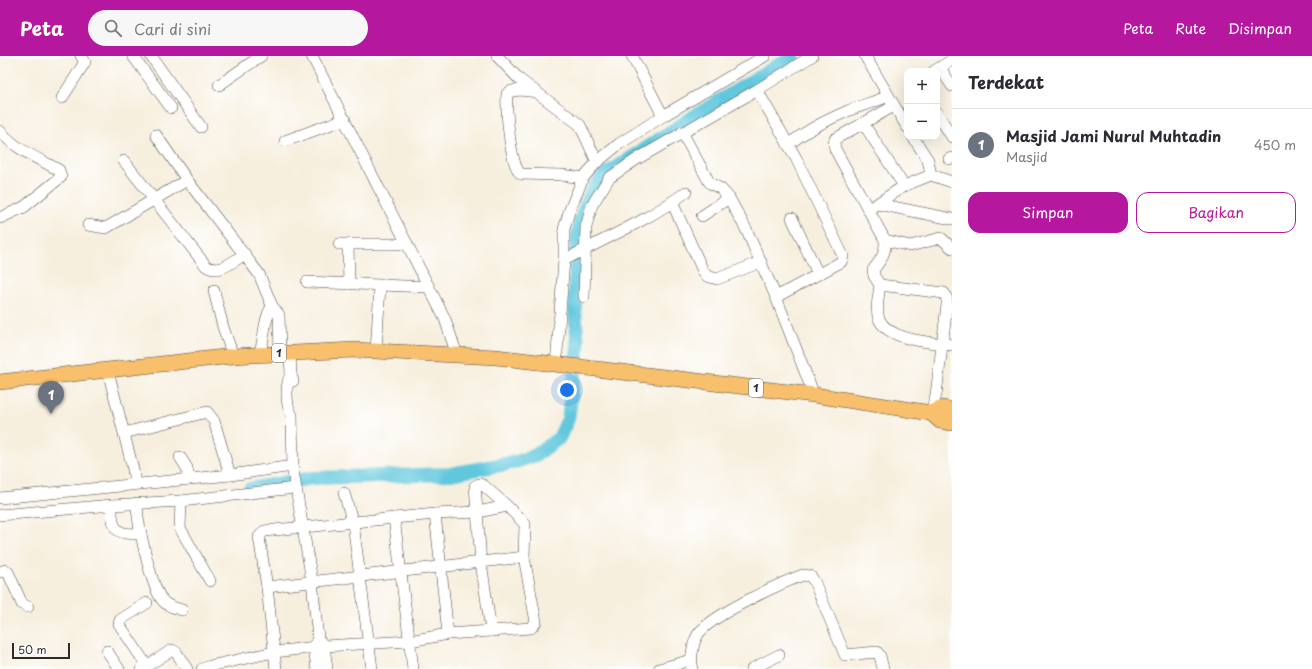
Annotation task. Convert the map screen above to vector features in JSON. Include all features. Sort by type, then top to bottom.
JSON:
[{"type":"highway","name":"1","points":[[0,382],[233,356],[354,350],[496,357],[814,395],[931,413],[943,408],[952,410]]},
{"type":"highway","name":"1","points":[[931,413],[940,422],[952,423]]},
{"type":"street","points":[[133,56],[171,108]]},
{"type":"street","points":[[151,56],[201,127]]},
{"type":"street","points":[[219,85],[261,56]]},
{"type":"street","points":[[312,56],[449,328],[457,355]]},
{"type":"street","points":[[497,56],[506,66],[537,92],[580,125],[597,162]]},
{"type":"street","points":[[632,56],[663,116]]},
{"type":"street","points":[[584,297],[574,255],[565,227],[583,178],[597,162],[619,144],[663,116],[765,56]]},
{"type":"street","points":[[558,365],[574,255],[586,227],[592,205],[609,178],[637,159],[757,90],[812,56]]},
{"type":"street","points":[[865,56],[904,122]]},
{"type":"street","points":[[62,98],[86,58]]},
{"type":"street","points":[[939,68],[952,60]]},
{"type":"street","points":[[940,72],[952,86]]},
{"type":"street","points":[[537,92],[519,90],[512,91],[507,94],[510,140],[518,173],[561,175],[583,178]]},
{"type":"street","points":[[757,90],[788,145],[843,254],[843,259],[841,262],[776,297]]},
{"type":"street","points":[[788,145],[817,126],[849,110],[888,96]]},
{"type":"street","points":[[894,106],[835,139],[835,149],[874,206],[885,240],[886,249],[884,257],[873,270],[874,276],[880,285],[877,308],[879,318],[888,330],[897,336],[947,344]]},
{"type":"street","points":[[940,118],[952,137]]},
{"type":"street","points":[[285,141],[345,119]]},
{"type":"street","points":[[863,123],[904,186]]},
{"type":"street","points":[[0,131],[6,138],[21,148],[59,170],[61,177],[24,207],[0,218]]},
{"type":"street","points":[[682,132],[710,183],[721,189],[729,198],[761,262],[814,395]]},
{"type":"street","points":[[156,135],[187,180],[259,274],[272,306],[279,315],[285,353],[291,375],[288,382],[288,408],[292,415],[294,477],[312,581],[318,644],[317,669]]},
{"type":"street","points":[[915,140],[928,160],[931,175]]},
{"type":"street","points":[[124,162],[155,199],[206,266],[212,270],[218,270],[244,254]]},
{"type":"street","points":[[874,206],[904,186],[931,175],[952,182]]},
{"type":"street","points":[[88,226],[106,228],[187,180]]},
{"type":"street","points":[[574,255],[614,236],[672,202],[686,192]]},
{"type":"street","points":[[702,216],[729,198]]},
{"type":"street","points":[[672,202],[703,271],[707,276],[717,279],[761,262]]},
{"type":"street","points":[[874,206],[952,219]]},
{"type":"street","points":[[792,218],[818,274]]},
{"type":"street","points":[[885,240],[910,246],[935,238],[942,238],[952,248]]},
{"type":"street","points":[[349,284],[344,245],[407,244]]},
{"type":"street","points":[[307,282],[429,287]]},
{"type":"street","points":[[880,285],[944,293],[947,296],[947,344],[931,413]]},
{"type":"street","points":[[376,352],[380,286]]},
{"type":"street","points":[[214,291],[223,327],[233,356]]},
{"type":"street","points":[[259,355],[264,336],[266,315],[272,306]]},
{"type":"street","points":[[108,371],[135,484]]},
{"type":"street","points":[[124,433],[207,412],[214,422],[230,475]]},
{"type":"street","points":[[180,457],[187,468],[189,479]]},
{"type":"street","points":[[0,498],[230,475],[294,477]]},
{"type":"street","points":[[0,515],[137,503],[180,501],[294,477]]},
{"type":"street","points":[[202,669],[235,664],[274,652],[318,644],[410,641],[448,634],[491,631],[531,628],[536,622],[524,557],[525,524],[508,506],[483,485],[479,484],[475,486],[481,562],[491,631]]},
{"type":"street","points":[[344,493],[353,523],[361,575],[372,669]]},
{"type":"street","points":[[180,501],[180,528],[210,580]]},
{"type":"street","points":[[137,503],[141,534],[147,561],[160,596],[167,605],[182,610]]},
{"type":"street","points":[[112,505],[111,514],[114,526],[118,532],[127,535],[141,534]]},
{"type":"street","points":[[276,669],[267,587],[259,537],[261,533],[264,531],[435,514],[478,512],[508,506]]},
{"type":"street","points":[[435,514],[448,634]]},
{"type":"street","points":[[394,518],[413,669]]},
{"type":"street","points":[[267,587],[441,565],[524,557]]},
{"type":"street","points":[[0,572],[5,570],[8,572],[22,604],[28,607]]},
{"type":"street","points":[[659,669],[692,664],[698,635],[715,619],[765,592],[803,575],[810,576],[814,581],[844,655],[877,652],[880,656],[883,669]]},
{"type":"street","points":[[147,603],[120,620],[119,624],[144,668],[172,650],[176,652],[187,669]]},
{"type":"street","points":[[318,644],[327,669]]},
{"type":"street","points":[[107,651],[119,669]]},
{"type":"street","points":[[752,669],[767,666],[779,655]]},
{"type":"waterway","points":[[250,489],[311,478],[450,474],[516,462],[536,455],[559,438],[568,419],[578,348],[575,310],[576,244],[581,218],[591,192],[604,175],[693,117],[793,56]]},
{"type":"place","name":"Masjid Jami Nurul Muhtadin","points":[[51,414]]}]
